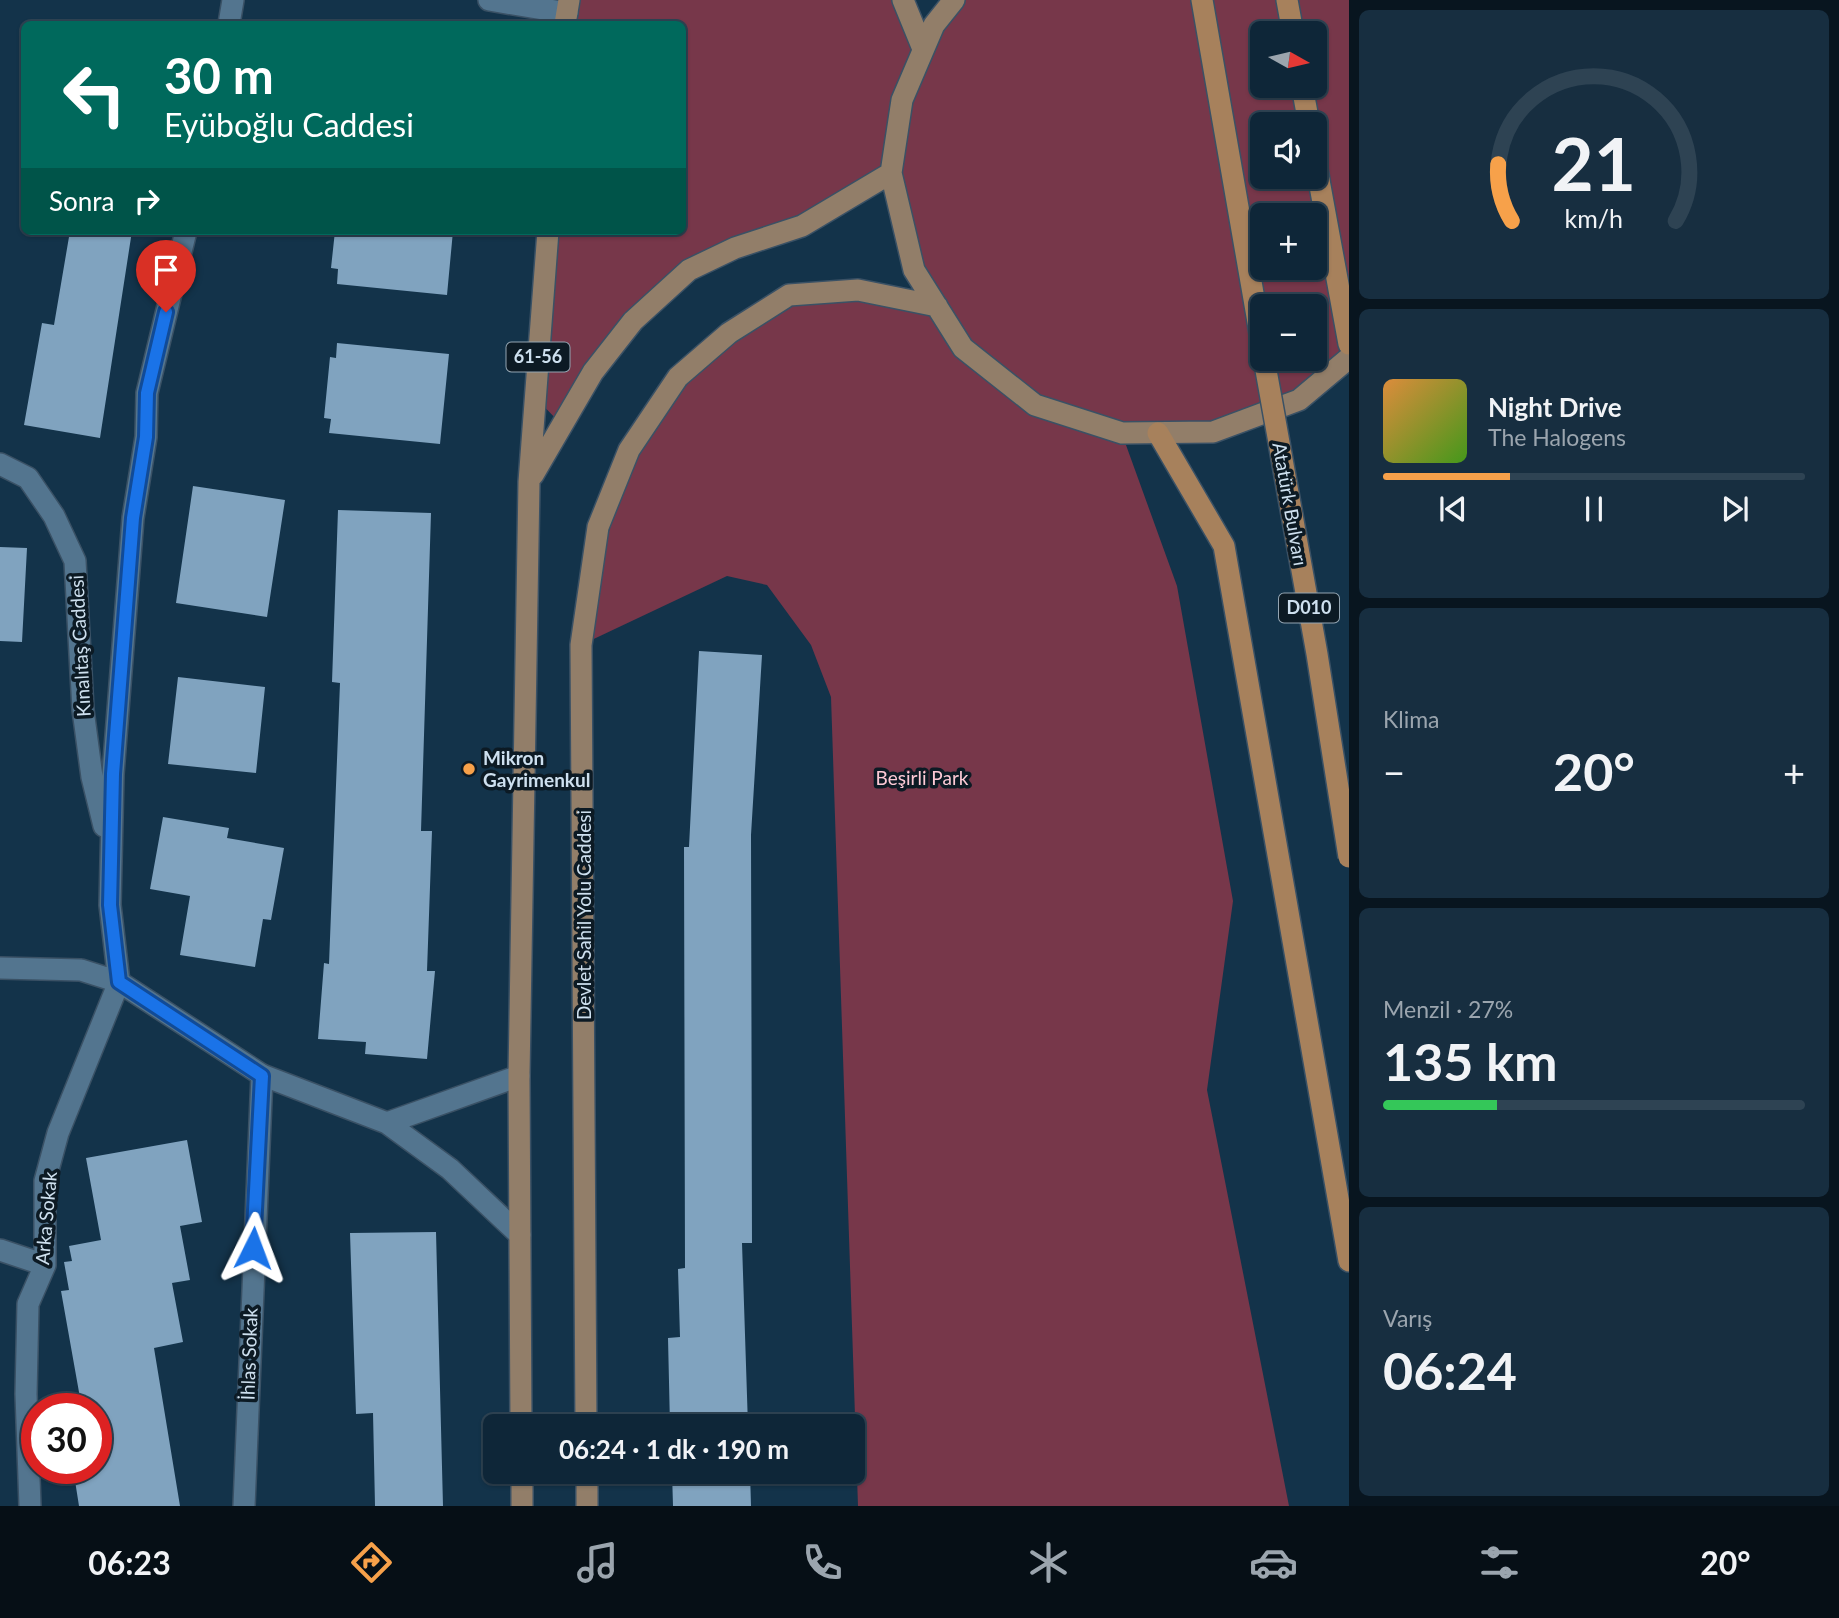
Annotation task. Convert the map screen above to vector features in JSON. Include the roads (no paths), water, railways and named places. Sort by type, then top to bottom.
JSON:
[{"type":"highway","points":[[1202,0],[1253,294]]},
{"type":"highway","points":[[1287,0],[1291,21]]},
{"type":"highway","points":[[1321,189],[1349,344]]},
{"type":"highway","name":"Atatürk Bulvarı","points":[[1266,371],[1317,653],[1349,857]]},
{"type":"highway","points":[[1158,433],[1224,546],[1349,1261]]},
{"type":"main road","points":[[903,0],[923,49]]},
{"type":"main road","points":[[954,0],[934,25],[902,100],[891,173],[914,270],[963,348],[1035,405],[1122,433],[1213,432],[1299,400],[1349,358]]},
{"type":"main road","points":[[522,1414],[519,1076],[529,482],[593,372],[633,321],[689,270],[735,248],[802,226],[891,173]]},
{"type":"main road","name":"61-56","points":[[529,482],[548,235]]},
{"type":"main road","name":"Devlet Sahil Yolu Caddesi","points":[[586,1414],[581,645],[598,527],[629,450],[678,377],[729,333],[789,295],[858,290],[937,306]]},
{"type":"main road","points":[[522,1484],[522,1506]]},
{"type":"main road","points":[[587,1484],[587,1506]]},
{"type":"street","points":[[230,21],[233,0]]},
{"type":"street","points":[[489,0],[567,12]]},
{"type":"street","points":[[119,982],[110,905],[113,774],[133,518],[146,437],[147,393],[185,235]]},
{"type":"street","name":"Kınalıtaş Caddesi","points":[[0,464],[28,478],[54,516],[75,561],[83,710],[92,778],[111,856]]},
{"type":"street","points":[[0,968],[81,970],[119,982],[262,1076],[387,1123],[450,1169],[520,1235]]},
{"type":"street","name":"Arka Sokak","points":[[30,1506],[26,1394],[28,1304],[45,1265],[45,1181],[86,1058],[106,1020],[119,982]]},
{"type":"street","name":"İhlas Sokak","points":[[244,1506],[262,1076]]},
{"type":"street","points":[[387,1123],[519,1076]]},
{"type":"street","points":[[0,1250],[45,1265]]},
{"type":"place","name":"Mikron Gayrimenkul","points":[[469,769]]},
{"type":"park label","name":"Beşirli Park","points":[[922,778]]}]
